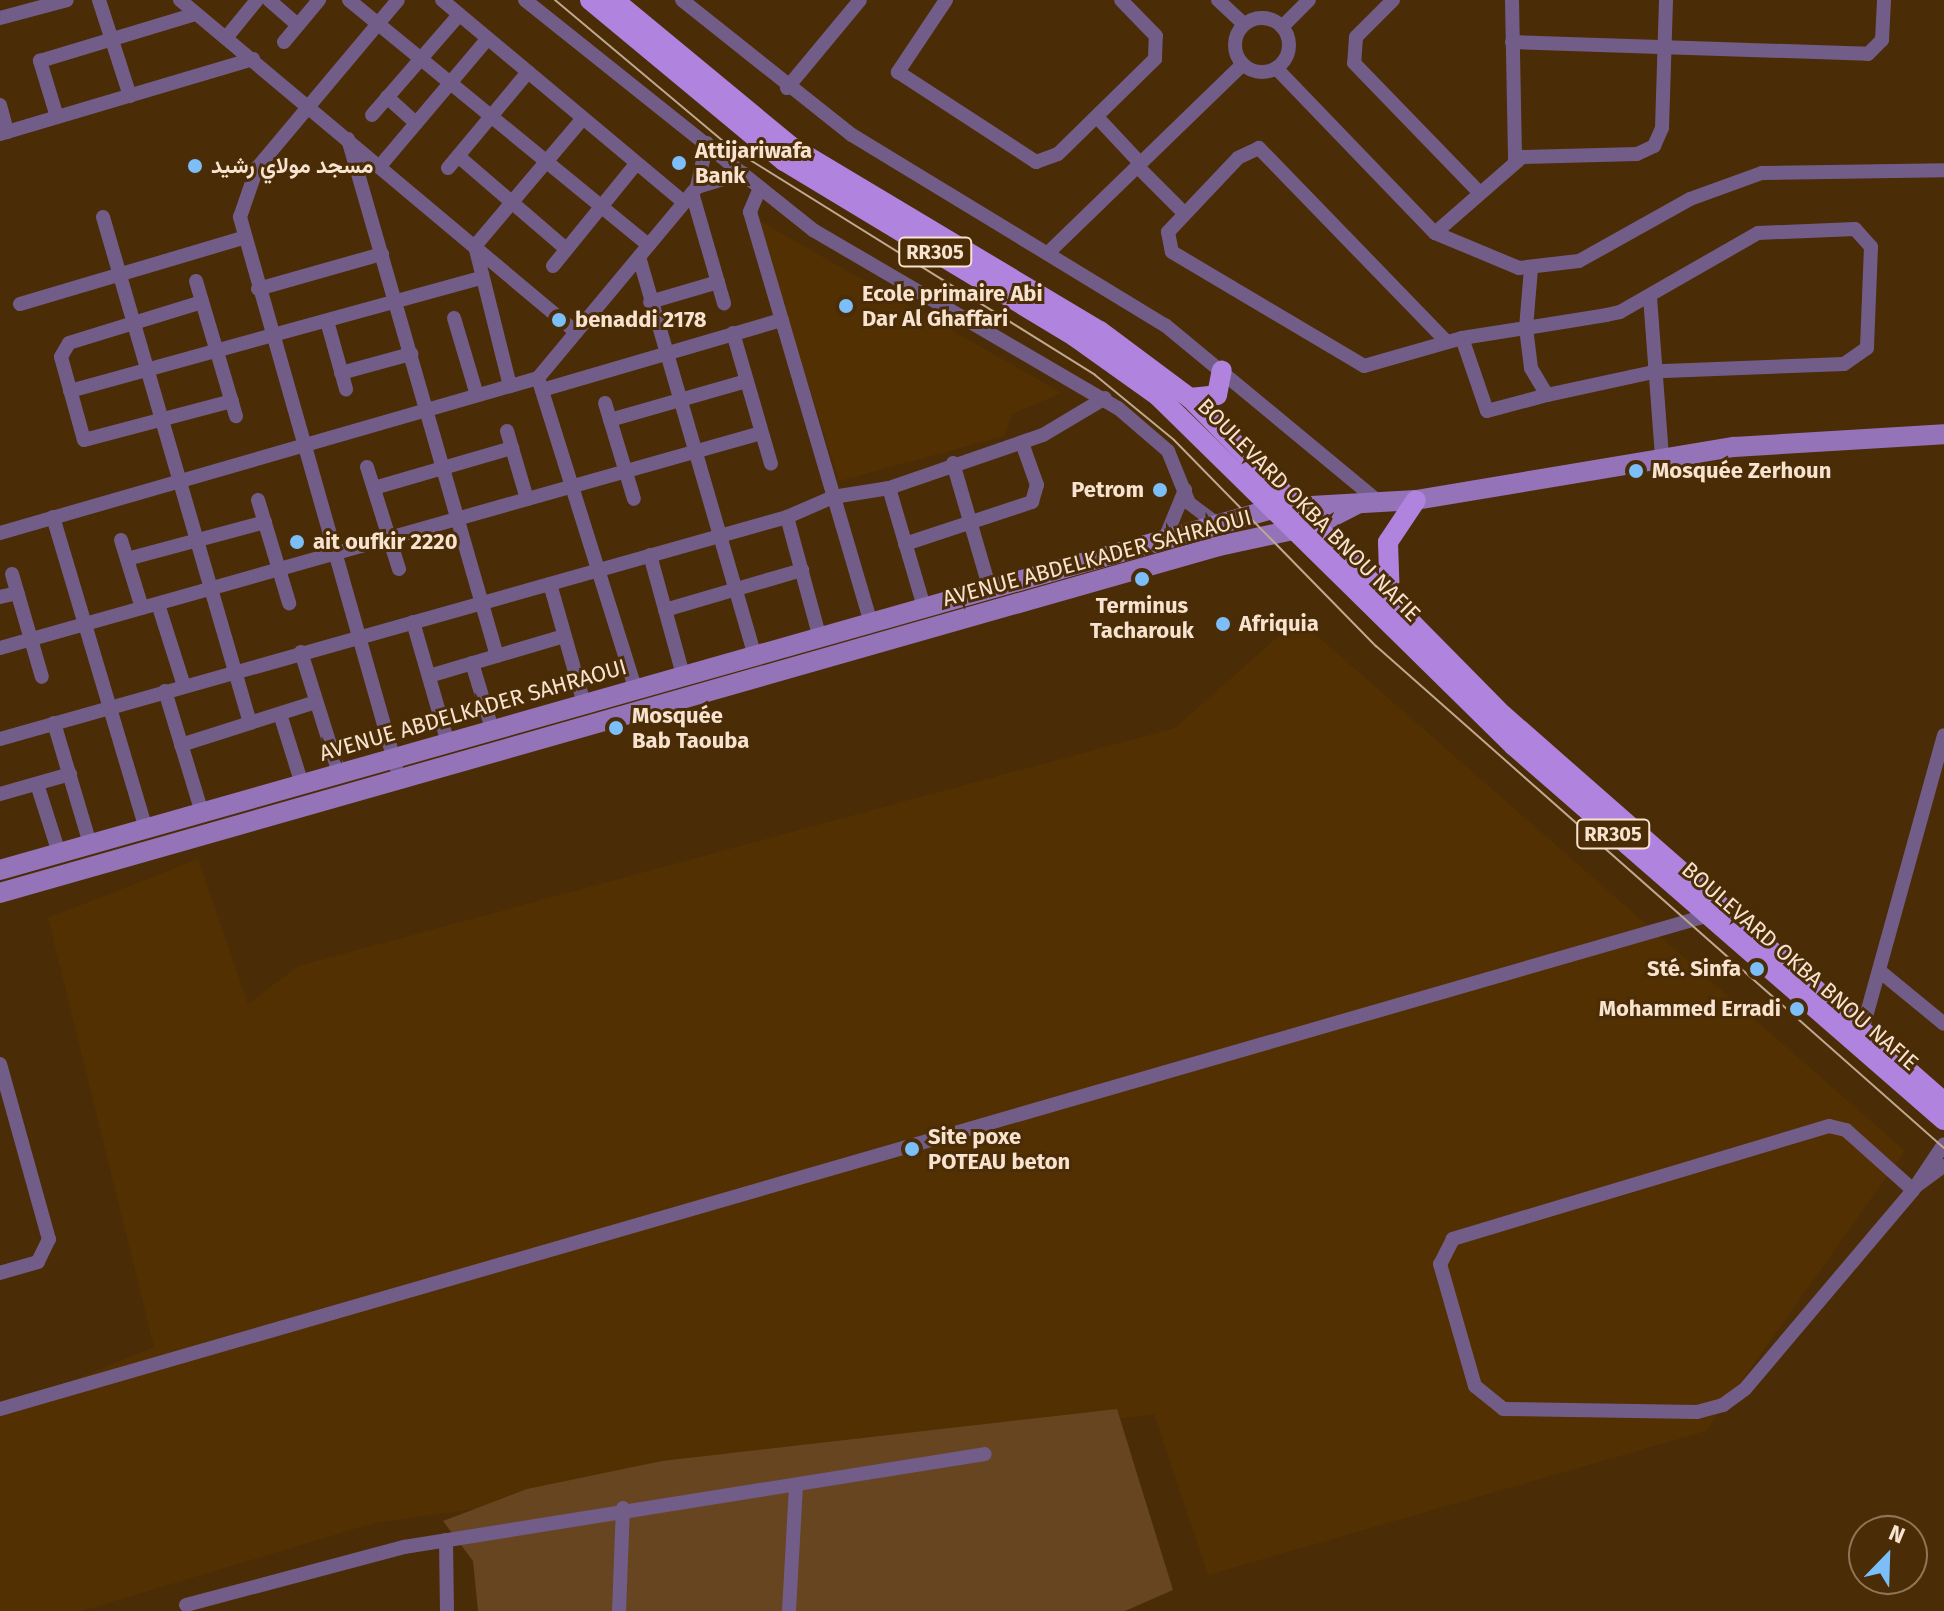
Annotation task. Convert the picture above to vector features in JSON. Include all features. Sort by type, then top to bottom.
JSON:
[{"type":"main road","name":"BOULEVARD OKBA BNOU NAFIE","points":[[590,0],[793,167],[1131,375],[1286,506]]},
{"type":"main road","name":"BOULEVARD OKBA BNOU NAFIE","points":[[614,0],[792,147],[1100,331],[1190,398],[1286,506],[1490,724],[1944,1102]]},
{"type":"main road","points":[[1190,398],[1217,395],[1222,370]]},
{"type":"main road","points":[[1357,504],[1416,500],[1662,456],[1944,434]]},
{"type":"main road","points":[[1391,604],[1385,554],[1416,500]]},
{"type":"main road","name":"AVENUE ABDELKADER SAHRAOUI","points":[[0,870],[870,619],[925,610],[989,586],[1166,536],[1286,506],[1357,504]]},
{"type":"main road","name":"AVENUE ABDELKADER SAHRAOUI","points":[[0,893],[1219,546],[1307,528],[1357,504]]},
{"type":"main road","name":"BOULEVARD OKBA BNOU NAFIE","points":[[1307,528],[1391,604],[1714,913],[1944,1120]]},
{"type":"street","points":[[0,18],[67,0]]},
{"type":"street","points":[[99,0],[130,96]]},
{"type":"street","points":[[180,0],[576,332]]},
{"type":"street","points":[[226,38],[257,0]]},
{"type":"street","points":[[269,0],[298,25]]},
{"type":"street","points":[[284,42],[319,0]]},
{"type":"street","points":[[349,0],[600,207],[644,251],[650,302],[754,654]]},
{"type":"street","points":[[398,0],[246,187],[243,238],[399,779]]},
{"type":"street","points":[[442,0],[636,164],[691,194],[724,303]]},
{"type":"street","points":[[525,0],[826,239],[1105,398],[1168,451],[1186,486],[1189,503],[1216,523]]},
{"type":"street","points":[[682,0],[787,88],[885,156],[1049,252],[1222,370],[1380,503]]},
{"type":"street","points":[[787,88],[860,0]]},
{"type":"street","points":[[946,0],[899,60],[904,79],[1036,162],[1058,154],[1097,117],[1158,49],[1152,30],[1121,0]]},
{"type":"street","points":[[1218,0],[1244,24]]},
{"type":"street","points":[[1282,27],[1309,0]]},
{"type":"street","points":[[1393,0],[1356,37],[1354,63],[1479,192]]},
{"type":"street","points":[[1512,0],[1515,160]]},
{"type":"street","points":[[1435,233],[1515,160],[1649,150],[1662,128],[1666,0]]},
{"type":"street","points":[[1512,42],[1868,54],[1882,40],[1884,0]]},
{"type":"street","points":[[57,117],[40,61],[196,14]]},
{"type":"street","points":[[372,115],[459,15]]},
{"type":"street","points":[[1263,18],[1282,27],[1289,48],[1276,68],[1259,72],[1243,64],[1235,40],[1244,24],[1263,18]]},
{"type":"street","points":[[380,166],[488,38]]},
{"type":"street","points":[[0,105],[4,133],[253,59]]},
{"type":"street","points":[[1049,252],[1243,64]]},
{"type":"street","points":[[1276,68],[1435,233],[1493,262],[1531,269],[1579,261],[1690,199],[1762,173],[1944,170]]},
{"type":"street","points":[[448,168],[528,72]]},
{"type":"street","points":[[387,97],[416,123]]},
{"type":"street","points":[[1097,117],[1184,213]]},
{"type":"street","points":[[510,386],[478,279],[475,246],[583,118]]},
{"type":"street","points":[[348,139],[497,656]]},
{"type":"street","points":[[540,384],[576,332],[691,194],[707,143]]},
{"type":"street","points":[[1446,341],[1259,148],[1247,150],[1184,213],[1167,235],[1172,252],[1350,363],[1371,366],[1446,341],[1462,338],[1620,312],[1758,233],[1855,229],[1871,247],[1868,341],[1856,360],[1658,371],[1487,411],[1462,338]]},
{"type":"street","points":[[458,156],[566,249]]},
{"type":"street","points":[[553,266],[636,164]]},
{"type":"street","points":[[691,194],[743,173]]},
{"type":"street","points":[[760,188],[750,212],[870,619]]},
{"type":"street","points":[[103,217],[250,723]]},
{"type":"street","points":[[20,304],[243,238]]},
{"type":"street","points":[[258,289],[382,254]]},
{"type":"street","points":[[1531,269],[1526,328],[1531,368],[1547,395]]},
{"type":"street","points":[[70,391],[478,279]]},
{"type":"street","points":[[196,281],[234,408],[162,420],[84,440],[61,357],[69,343],[202,302]]},
{"type":"street","points":[[650,302],[718,282]]},
{"type":"street","points":[[1650,297],[1658,371],[1662,456]]},
{"type":"street","points":[[454,318],[477,395]]},
{"type":"street","points":[[0,532],[510,386],[540,384],[782,320]]},
{"type":"street","points":[[327,321],[346,389]]},
{"type":"street","points":[[733,333],[771,464]]},
{"type":"street","points":[[341,373],[411,354]]},
{"type":"street","points":[[610,420],[747,381]]},
{"type":"street","points":[[540,384],[635,688]]},
{"type":"street","points":[[0,739],[787,517],[833,497],[889,488],[953,463],[1022,443],[1105,398]]},
{"type":"street","points":[[605,403],[634,499]]},
{"type":"street","points":[[507,431],[527,499]]},
{"type":"street","points":[[0,648],[335,556],[761,433]]},
{"type":"street","points":[[905,544],[972,518],[1032,502],[1037,485],[1022,443]]},
{"type":"street","points":[[374,488],[512,448]]},
{"type":"street","points":[[953,463],[972,518],[989,586]]},
{"type":"street","points":[[367,467],[399,569]]},
{"type":"street","points":[[1166,536],[1186,486]]},
{"type":"street","points":[[889,488],[925,610]]},
{"type":"street","points":[[258,500],[289,603]]},
{"type":"street","points":[[53,517],[146,828]]},
{"type":"street","points":[[787,517],[819,635]]},
{"type":"street","points":[[127,559],[265,522]]},
{"type":"street","points":[[121,540],[142,608]]},
{"type":"street","points":[[650,555],[683,675]]},
{"type":"street","points":[[665,610],[802,570]]},
{"type":"street","points":[[12,574],[42,677]]},
{"type":"street","points":[[550,584],[584,703]]},
{"type":"street","points":[[0,597],[18,593]]},
{"type":"street","points":[[158,604],[184,686]]},
{"type":"street","points":[[413,622],[448,743]]},
{"type":"street","points":[[429,676],[564,636]]},
{"type":"street","points":[[301,652],[339,773]]},
{"type":"street","points":[[472,663],[492,729]]},
{"type":"street","points":[[165,691],[202,813]]},
{"type":"street","points":[[181,745],[316,702]]},
{"type":"street","points":[[280,714],[302,784]]},
{"type":"street","points":[[54,723],[90,844]]},
{"type":"street","points":[[1862,1031],[1938,798],[1944,735]]},
{"type":"street","points":[[1,790],[70,774]]},
{"type":"street","points":[[37,784],[59,853]]},
{"type":"street","points":[[0,1409],[1714,913]]},
{"type":"street","points":[[1882,973],[1944,1024]]},
{"type":"street","points":[[0,1064],[49,1239],[38,1262],[0,1273]]},
{"type":"street","points":[[1914,1188],[1846,1130],[1829,1126],[1453,1239],[1440,1264],[1477,1392],[1503,1409],[1697,1412],[1723,1405],[1914,1188],[1944,1144]]},
{"type":"street","points":[[1914,1188],[1944,1166]]},
{"type":"street","points":[[186,1605],[446,1540],[623,1508],[796,1487],[985,1454]]},
{"type":"street","points":[[789,1611],[796,1487]]},
{"type":"street","points":[[619,1611],[623,1508]]},
{"type":"street","points":[[446,1540],[447,1611]]},
{"type":"shaded area","name":"Ecole primaire Abi Dar Al Ghaffari","points":[[756,219],[1062,393],[1012,414],[1004,436],[839,481]]},
{"type":"shaded area","points":[[1298,619],[1905,1151],[1706,1431],[1208,1575],[1154,1414],[374,1523],[82,1611],[0,1611],[0,1410],[154,1347],[48,918],[198,859],[248,1004],[298,966],[1175,728]]},
{"type":"shaded area","points":[[1117,1409],[1173,1590],[1125,1611],[478,1611],[473,1561],[443,1521],[527,1489],[662,1461]]},
{"type":"tram line","points":[[555,0],[734,150],[1095,375],[1174,440],[1376,646],[1944,1148]]},
{"type":"place","name":"Attijariwafa Bank","points":[[679,163]]},
{"type":"place","name":"مسجد مولاي رشيد","points":[[195,166]]},
{"type":"place","name":"Ecole primaire Abi Dar Al Ghaffari","points":[[846,306]]},
{"type":"place","name":"benaddi 2178","points":[[559,320]]},
{"type":"place","name":"Mosquée Zerhoun","points":[[1636,471]]},
{"type":"place","name":"Petrom","points":[[1160,490]]},
{"type":"place","name":"ait oufkir 2220","points":[[297,542]]},
{"type":"place","name":"Terminus Tacharouk","points":[[1142,579]]},
{"type":"place","name":"Afriquia","points":[[1223,624]]},
{"type":"place","name":"Mosquée Bab Taouba","points":[[616,728]]},
{"type":"place","name":"Sté. Sinfa","points":[[1757,969]]},
{"type":"place","name":"Mohammed Erradi","points":[[1797,1009]]},
{"type":"place","name":"Site poxe POTEAU beton","points":[[912,1149]]}]
